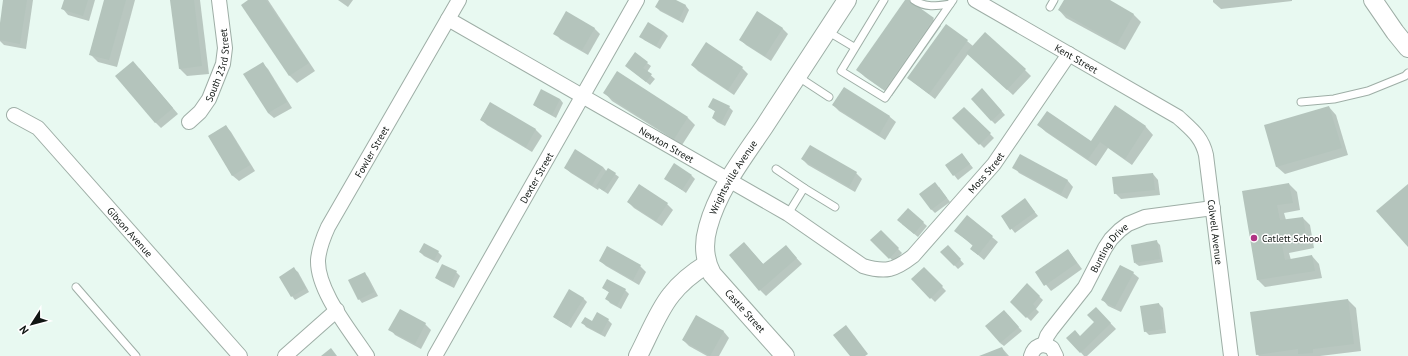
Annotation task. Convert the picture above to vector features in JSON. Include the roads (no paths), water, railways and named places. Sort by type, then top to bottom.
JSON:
[{"type":"street","name":"South 23rd Street","points":[[189,122],[200,112],[209,99],[223,64],[225,48],[219,0]]},
{"type":"street","name":"Fowler Street","points":[[367,356],[330,299],[321,278],[318,260],[321,244],[328,227],[459,0]]},
{"type":"street","name":"Dexter Street","points":[[435,356],[637,0]]},
{"type":"street","name":"Wrightsville Avenue","points":[[707,264],[704,247],[707,228],[729,179],[848,0]]},
{"type":"street","points":[[1374,0],[1408,48]]},
{"type":"street","name":"Kent Street","points":[[978,1],[1178,117]]},
{"type":"street","name":"Newton Street","points":[[448,19],[788,214],[863,266],[874,270],[884,270]]},
{"type":"street","name":"Moss Street","points":[[884,270],[901,265],[913,256],[994,164],[1069,54]]},
{"type":"street","name":"Gibson Avenue","points":[[14,115],[38,128],[240,356]]},
{"type":"street","name":"Colwell Avenue","points":[[1178,117],[1204,144],[1231,356]]},
{"type":"street","name":"Bunting Drive","points":[[1031,356],[1036,347],[1044,345],[1051,330],[1085,287],[1105,248],[1120,230],[1128,224],[1145,217],[1213,208]]},
{"type":"street","points":[[638,356],[671,294],[688,278],[707,264]]},
{"type":"street","name":"Castle Street","points":[[707,264],[719,283],[785,356]]},
{"type":"street","points":[[285,356],[337,310]]},
{"type":"street","points":[[1044,345],[1052,348],[1056,356]]},
{"type":"lane","points":[[884,0],[854,47],[841,71],[885,98],[952,2]]},
{"type":"lane","points":[[914,0],[920,4],[931,6],[952,2]]},
{"type":"lane","points":[[1050,7],[1054,0]]},
{"type":"lane","points":[[827,31],[854,47]]},
{"type":"lane","points":[[1301,102],[1334,99],[1368,91],[1408,73]]},
{"type":"lane","points":[[797,76],[829,97]]},
{"type":"lane","points":[[776,169],[835,207]]},
{"type":"lane","points":[[788,214],[804,188]]},
{"type":"lane","points":[[76,287],[136,356]]},
{"type":"place","name":"Catlett School","points":[[1254,238]]}]
